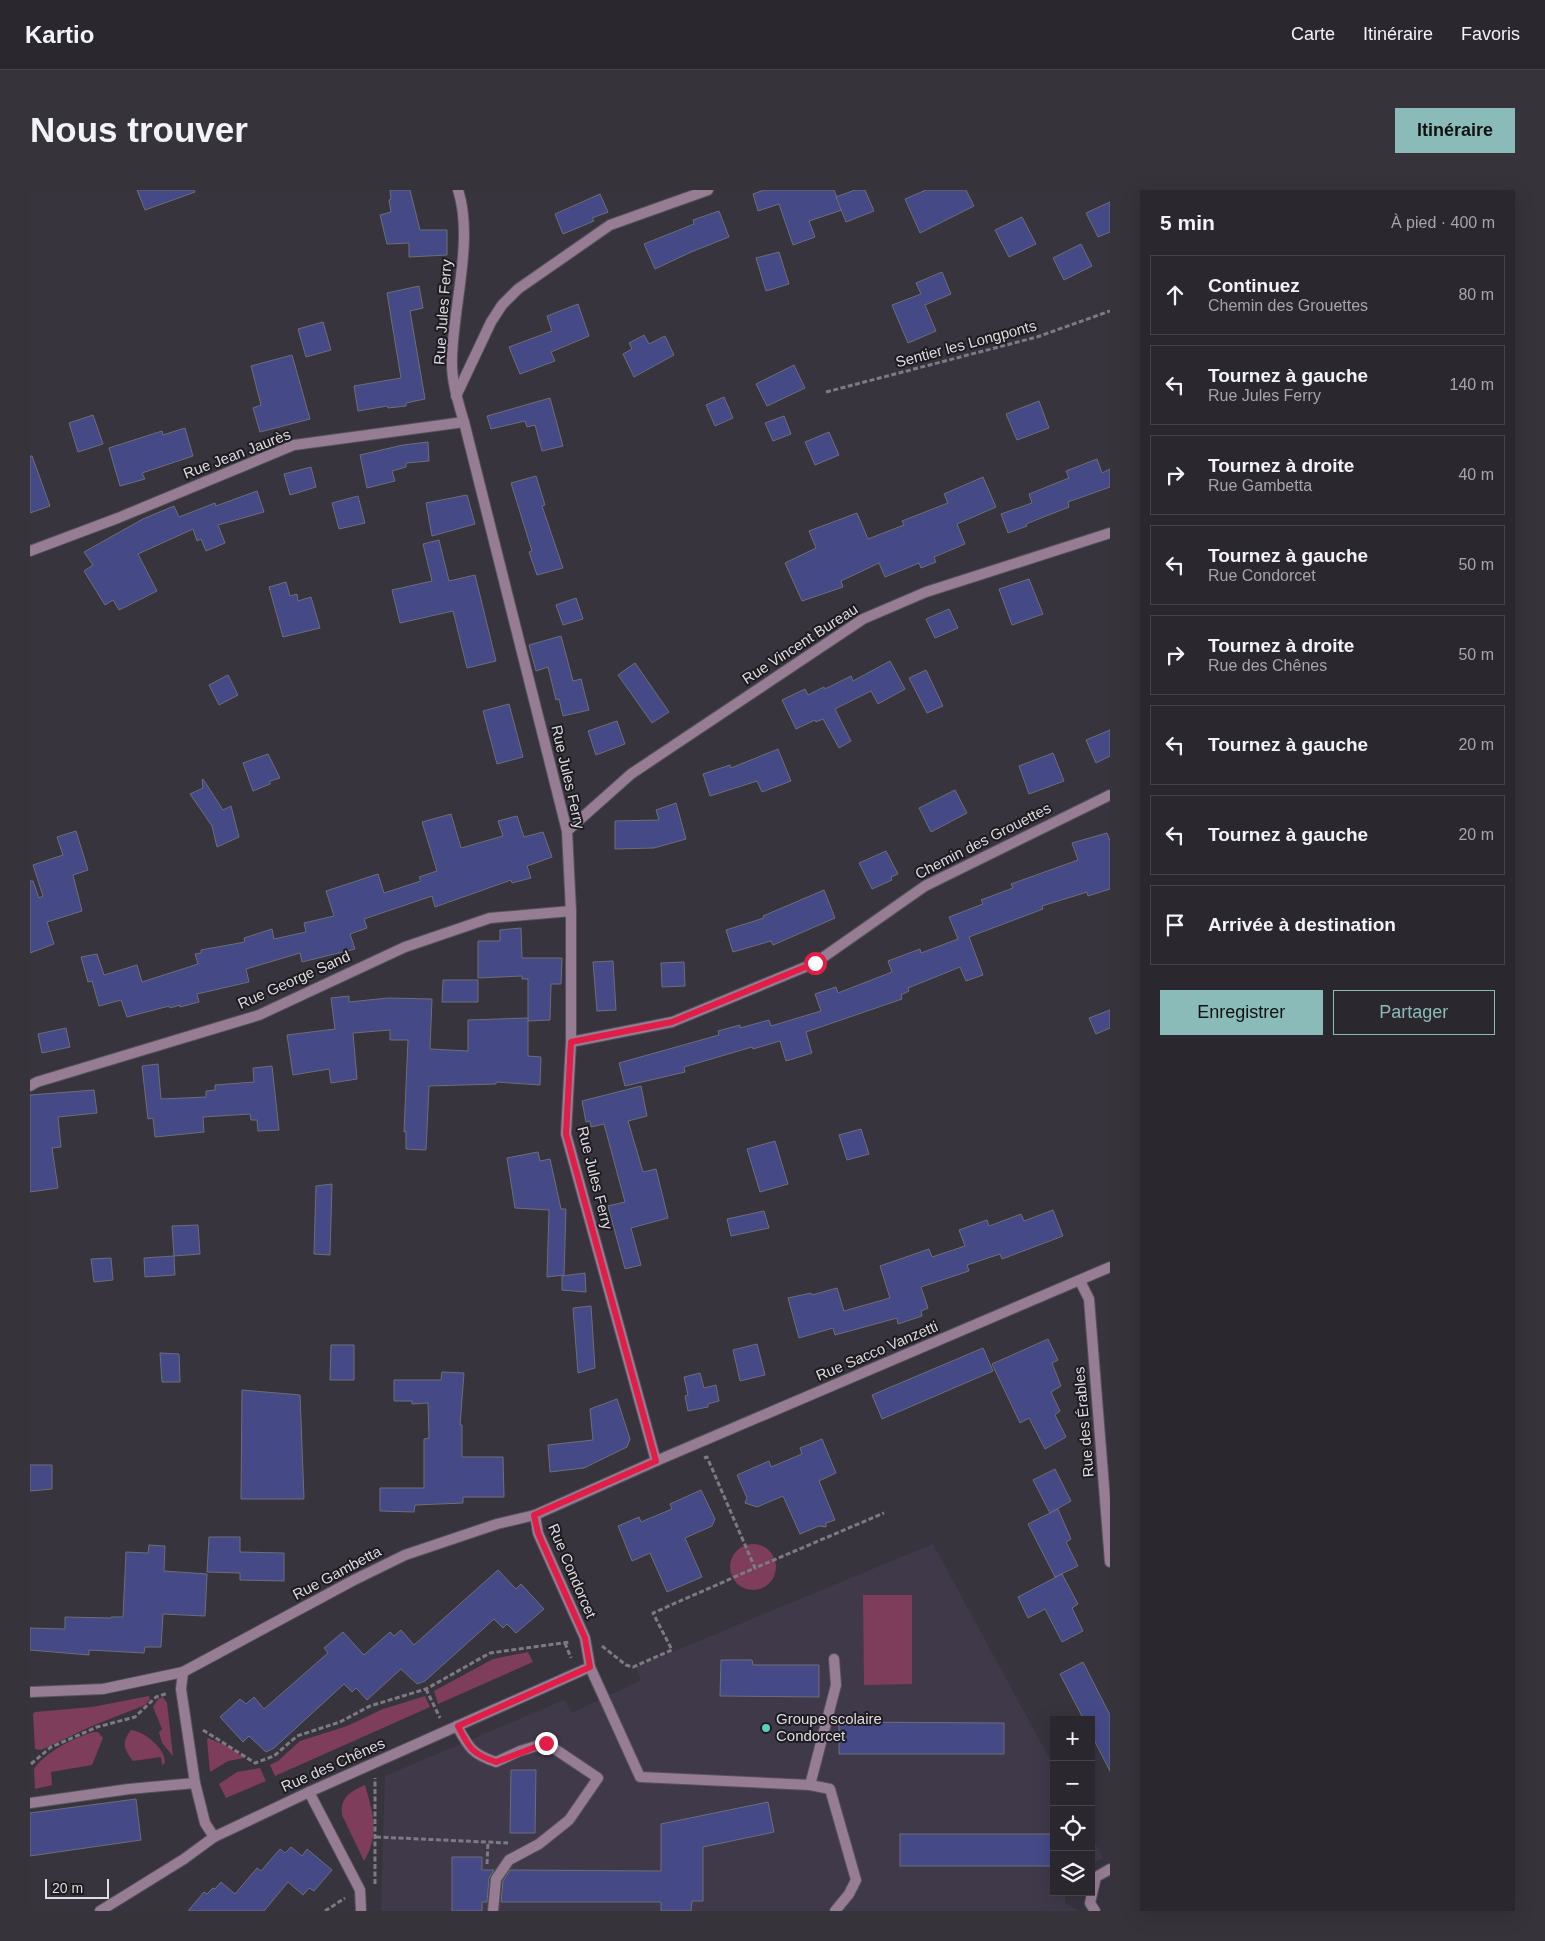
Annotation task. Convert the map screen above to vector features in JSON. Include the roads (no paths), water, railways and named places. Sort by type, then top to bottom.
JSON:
[{"type":"street","name":"Rue Jules Ferry","points":[[458,190],[463,215],[464,238],[453,332],[452,361],[456,396],[566,831],[571,911],[571,1042],[566,1134],[656,1461]]},
{"type":"street","points":[[456,396],[491,322],[502,305],[518,289],[610,226],[708,190]]},
{"type":"street","name":"Rue Jean Jaurès","points":[[30,551],[118,518],[294,445],[464,422]]},
{"type":"street","name":"Rue Vincent Bureau","points":[[566,831],[631,774],[863,619],[926,592],[1110,533]]},
{"type":"street","name":"Chemin des Grouettes","points":[[571,1042],[672,1022],[815,963],[925,886],[1110,795]]},
{"type":"street","name":"Rue George Sand","points":[[30,1086],[37,1082],[259,1015],[405,947],[490,918],[571,911]]},
{"type":"street","name":"Rue Sacco Vanzetti","points":[[656,1461],[1110,1267]]},
{"type":"street","name":"Rue des Érables","points":[[1080,1281],[1089,1300],[1110,1562]]},
{"type":"street","name":"Rue Gambetta","points":[[30,1692],[104,1689],[183,1672],[354,1580],[405,1555],[497,1524],[534,1515],[656,1461]]},
{"type":"street","name":"Rue Condorcet","points":[[534,1515],[538,1533],[585,1638],[590,1667],[640,1777],[810,1785]]},
{"type":"street","points":[[834,1659],[836,1685],[810,1785],[830,1789],[856,1880],[849,1894],[835,1911]]},
{"type":"street","name":"Rue des Chênes","points":[[100,1911],[214,1838],[310,1792],[590,1667]]},
{"type":"street","points":[[183,1672],[182,1689],[195,1783],[205,1823],[214,1838]]},
{"type":"street","points":[[458,1726],[466,1742],[478,1756],[496,1762],[546,1743],[598,1778],[569,1820],[539,1844],[509,1860],[496,1879],[492,1911]]},
{"type":"street","points":[[30,1803],[129,1789],[195,1783]]},
{"type":"street","points":[[310,1792],[360,1890],[361,1911]]},
{"type":"street","points":[[1095,1911],[1090,1903],[1096,1877],[1110,1869]]},
{"type":"place","name":"Groupe scolaire Condorcet","points":[[766,1728]]}]
